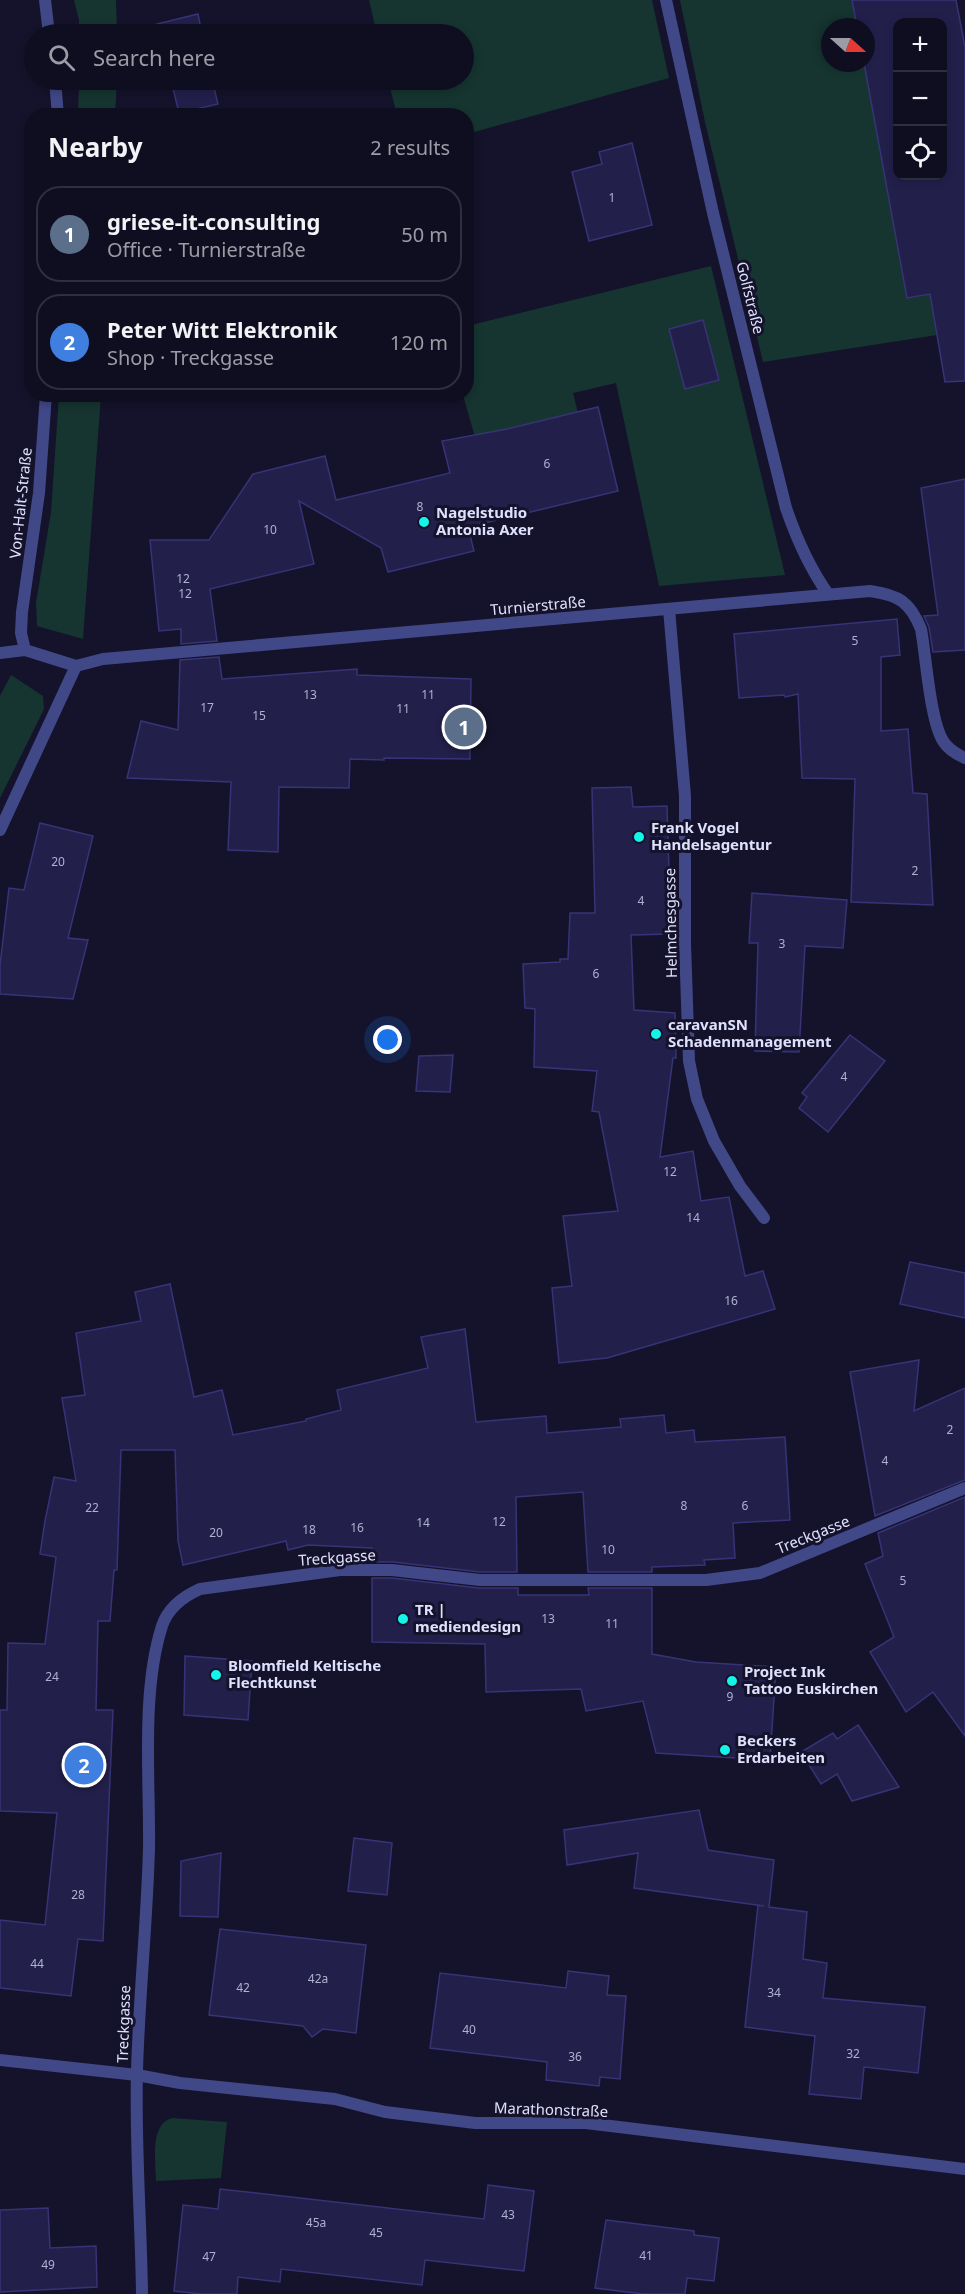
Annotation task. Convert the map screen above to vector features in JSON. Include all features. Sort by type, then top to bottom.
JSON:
[{"type":"street","points":[[45,0],[49,24]]},
{"type":"street","name":"Golfstraße","points":[[666,0],[713,213],[786,508],[812,572],[828,594]]},
{"type":"street","points":[[57,90],[58,108]]},
{"type":"street","name":"Von-Halt-Straße","points":[[25,650],[21,633],[22,612],[39,493],[45,402]]},
{"type":"street","name":"Turnierstraße","points":[[71,665],[103,659],[870,591],[898,597],[909,606],[921,629],[937,727],[944,742],[953,752],[965,758]]},
{"type":"street","name":"Helmchesgasse","points":[[669,609],[685,796],[685,944],[689,1061],[697,1099],[714,1141],[740,1186],[764,1218]]},
{"type":"street","points":[[0,653],[25,650],[71,665],[0,830]]},
{"type":"street","name":"Treckgasse","points":[[137,2075],[148,1851],[150,1692],[163,1623],[172,1608],[183,1597],[200,1589],[340,1570],[392,1570],[480,1580],[706,1580],[760,1573],[965,1488]]},
{"type":"street","name":"Marathonstraße","points":[[0,2060],[137,2075],[180,2083],[335,2099],[384,2112],[475,2123],[586,2123],[965,2169]]},
{"type":"street","points":[[137,2075],[142,2294]]},
{"type":"green space","points":[[74,0],[116,0],[117,24],[79,24]]},
{"type":"green space","points":[[369,0],[652,0],[669,78],[474,132],[474,108],[395,108],[391,90],[474,90],[474,24],[375,24]]},
{"type":"green space","points":[[680,0],[852,0],[855,18],[821,18],[821,72],[866,72],[907,298],[930,294],[937,335],[763,362],[705,122]]},
{"type":"green space","points":[[79,90],[116,90],[115,108],[78,108]]},
{"type":"green space","points":[[711,266],[785,575],[659,586],[616,383],[573,393],[578,413],[475,437],[465,402],[474,402],[474,324]]},
{"type":"green space","points":[[59,402],[100,402],[83,639],[37,626],[36,603],[51,512]]},
{"type":"green space","points":[[11,675],[43,696],[44,709],[0,798],[0,696]]},
{"type":"green space","points":[[172,2118],[227,2122],[221,2178],[156,2181],[157,2136],[165,2122]]},
{"type":"building","points":[[852,0],[956,0],[965,47],[965,381],[945,382],[930,294],[907,298],[866,72],[875,72],[875,18],[855,18]]},
{"type":"building","points":[[198,14],[200,24],[157,24]]},
{"type":"building","points":[[173,90],[214,90],[218,104],[201,108],[178,108]]},
{"type":"building","points":[[632,143],[652,225],[589,241],[572,172],[602,164],[599,152]]},
{"type":"building","points":[[703,320],[719,380],[685,389],[669,329]]},
{"type":"building","points":[[598,407],[618,491],[468,527],[474,551],[388,572],[381,548],[299,501],[314,564],[210,589],[217,641],[181,644],[181,629],[159,631],[150,540],[209,540],[253,474],[325,456],[336,500],[450,473],[442,441],[507,429]]},
{"type":"building","points":[[965,479],[965,650],[933,652],[929,627],[924,616],[938,615],[921,488]]},
{"type":"building","points":[[897,619],[900,655],[881,657],[881,731],[908,729],[913,793],[927,794],[933,905],[851,902],[855,779],[802,778],[798,694],[785,697],[784,695],[739,698],[734,634]]},
{"type":"building","points":[[219,657],[222,679],[357,669],[357,675],[471,679],[470,759],[350,759],[349,788],[279,787],[278,852],[228,850],[231,782],[127,778],[141,721],[178,730],[180,660]]},
{"type":"building","points":[[631,787],[633,807],[667,806],[671,934],[631,935],[634,1010],[675,1013],[676,1058],[673,1058],[660,1157],[693,1151],[701,1201],[729,1197],[745,1276],[763,1271],[775,1309],[607,1358],[559,1363],[552,1288],[572,1286],[563,1216],[618,1211],[599,1112],[592,1111],[597,1071],[534,1067],[535,1009],[525,1008],[523,964],[560,962],[560,959],[568,959],[570,913],[595,913],[592,788]]},
{"type":"building","points":[[40,823],[93,836],[68,938],[88,940],[73,999],[0,994],[0,965],[9,888],[24,890]]},
{"type":"building","points":[[752,893],[847,900],[843,948],[805,946],[799,1052],[755,1051],[758,943],[749,943]]},
{"type":"building","points":[[850,1035],[885,1061],[828,1132],[799,1108],[807,1097],[802,1093]]},
{"type":"building","points":[[453,1055],[450,1092],[416,1091],[419,1056]]},
{"type":"building","points":[[910,1262],[965,1273],[965,1318],[900,1304]]},
{"type":"building","points":[[170,1284],[194,1397],[222,1390],[233,1435],[306,1421],[306,1419],[341,1410],[337,1390],[428,1368],[421,1337],[465,1329],[476,1422],[546,1416],[547,1433],[621,1427],[620,1419],[664,1415],[666,1433],[694,1430],[695,1442],[785,1437],[790,1520],[733,1523],[735,1558],[704,1560],[705,1565],[652,1567],[652,1572],[588,1572],[583,1492],[516,1497],[517,1572],[480,1572],[393,1562],[372,1562],[372,1548],[308,1545],[288,1550],[286,1541],[183,1565],[178,1541],[175,1450],[121,1450],[117,1570],[114,1570],[110,1621],[98,1621],[96,1710],[113,1710],[103,1941],[78,1939],[71,1996],[0,1988],[0,1920],[45,1925],[57,1813],[0,1811],[0,1710],[7,1710],[8,1643],[45,1644],[56,1557],[40,1554],[45,1521],[54,1477],[76,1481],[62,1398],[85,1395],[76,1333],[141,1321],[135,1292]]},
{"type":"building","points":[[919,1360],[914,1411],[965,1388],[965,1480],[875,1516],[850,1372]]},
{"type":"building","points":[[965,1497],[965,1736],[933,1692],[906,1712],[870,1652],[894,1637],[865,1564],[883,1556],[878,1533]]},
{"type":"building","points":[[372,1578],[392,1578],[479,1588],[518,1588],[518,1595],[589,1595],[588,1588],[652,1588],[652,1654],[696,1662],[776,1667],[770,1760],[656,1753],[643,1701],[586,1711],[581,1689],[486,1692],[485,1644],[372,1642]]},
{"type":"building","points":[[185,1656],[252,1661],[248,1720],[184,1715]]},
{"type":"building","points":[[858,1725],[899,1787],[852,1801],[837,1774],[821,1784],[801,1752],[833,1733],[837,1739]]},
{"type":"building","points":[[699,1810],[708,1850],[774,1860],[769,1907],[807,1912],[803,1959],[827,1963],[823,1998],[925,2007],[918,2073],[864,2067],[861,2099],[809,2094],[815,2036],[745,2027],[758,1905],[634,1888],[638,1853],[567,1865],[564,1830]]},
{"type":"building","points":[[354,1838],[392,1843],[387,1895],[348,1891]]},
{"type":"building","points":[[221,1853],[218,1917],[180,1916],[181,1861]]},
{"type":"building","points":[[220,1929],[366,1945],[356,2033],[323,2029],[312,2037],[303,2026],[209,2015]]},
{"type":"building","points":[[568,1971],[609,1976],[607,1995],[626,1996],[620,2079],[600,2077],[599,2086],[546,2080],[547,2062],[430,2048],[440,1973],[566,1988]]},
{"type":"building","points":[[488,2185],[534,2191],[524,2271],[425,2260],[422,2285],[281,2269],[280,2282],[238,2277],[237,2294],[174,2291],[183,2205],[218,2209],[220,2189],[484,2219]]},
{"type":"building","points":[[48,2208],[50,2248],[96,2246],[97,2287],[0,2292],[0,2210]]},
{"type":"building","points":[[606,2220],[694,2231],[694,2235],[719,2238],[714,2281],[687,2278],[685,2294],[643,2294],[595,2288]]},
{"type":"place","name":"Nagelstudio Antonia Axer","points":[[424,522]]},
{"type":"place","name":"griese-it-consulting","points":[[464,727]]},
{"type":"place","name":"Frank Vogel Handelsagentur","points":[[639,837]]},
{"type":"place","name":"caravanSN Schadenmanagement","points":[[656,1034]]},
{"type":"place","name":"TR | mediendesign","points":[[403,1619]]},
{"type":"place","name":"Bloomfield Keltische Flechtkunst","points":[[216,1675]]},
{"type":"place","name":"Project Ink Tattoo Euskirchen","points":[[732,1681]]},
{"type":"place","name":"Beckers Erdarbeiten","points":[[725,1750]]},
{"type":"place","name":"Peter Witt Elektronik","points":[[84,1765]]}]
